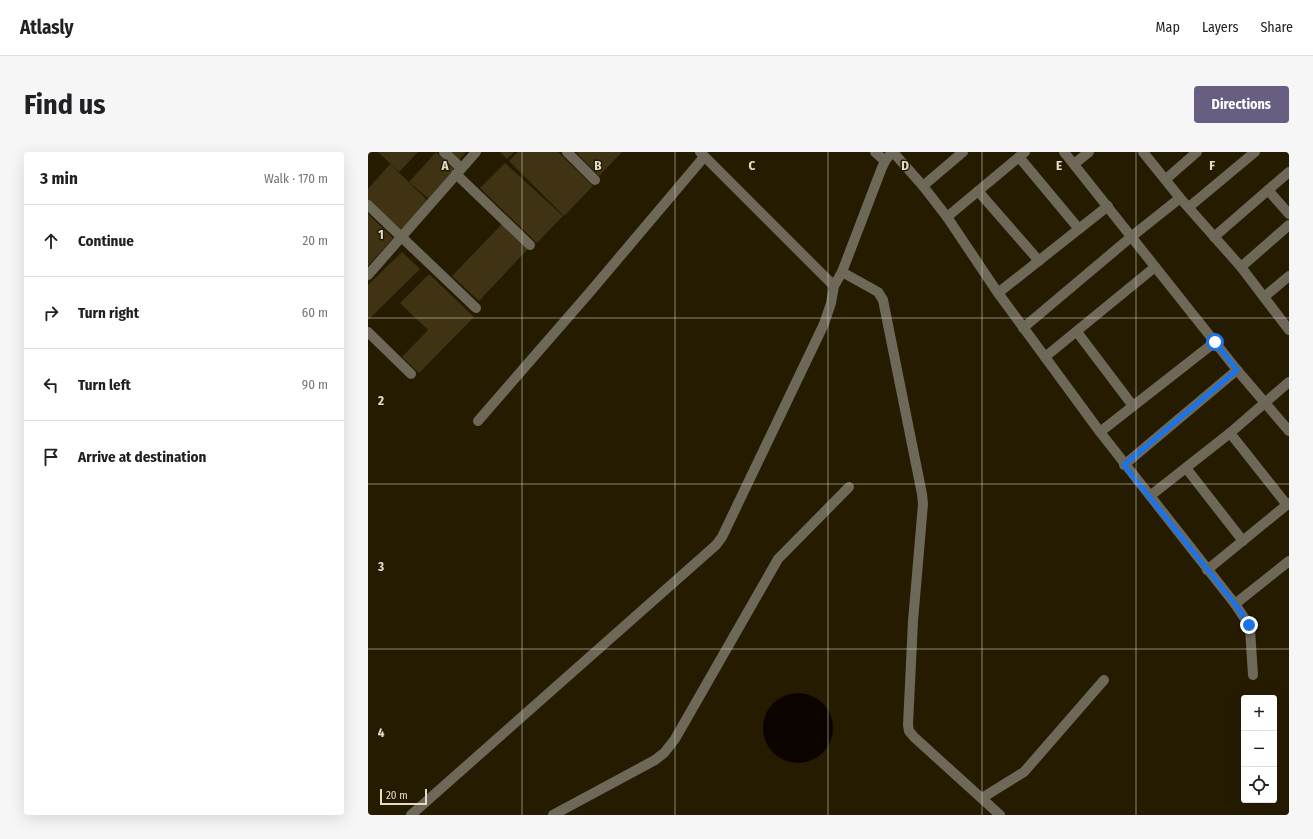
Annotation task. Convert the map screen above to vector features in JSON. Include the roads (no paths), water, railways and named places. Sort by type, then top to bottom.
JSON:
[{"type":"street","points":[[444,152],[459,171],[530,245]]},
{"type":"street","points":[[368,275],[476,152]]},
{"type":"street","points":[[567,152],[595,180]]},
{"type":"street","points":[[875,152],[885,161]]},
{"type":"street","points":[[411,815],[716,545],[722,537],[824,324],[831,304],[834,286],[842,272],[885,161],[892,152],[923,186],[947,217],[998,293],[1124,465],[1235,604],[1249,625],[1253,675]]},
{"type":"street","points":[[923,186],[963,152]]},
{"type":"street","points":[[1064,152],[1237,370],[1289,431]]},
{"type":"street","points":[[1074,164],[1089,152]]},
{"type":"street","points":[[1143,152],[1180,198],[1240,267],[1288,328]]},
{"type":"street","points":[[1166,179],[1197,152]]},
{"type":"street","points":[[1189,207],[1255,152]]},
{"type":"street","points":[[478,421],[590,292],[702,155],[834,286]]},
{"type":"street","points":[[947,217],[1022,155],[1079,229]]},
{"type":"street","points":[[1214,237],[1289,172]]},
{"type":"street","points":[[1268,190],[1289,214]]},
{"type":"street","points":[[978,191],[1039,261]]},
{"type":"street","points":[[1023,328],[1131,237],[1180,198]]},
{"type":"street","points":[[368,205],[476,308]]},
{"type":"street","points":[[998,293],[1108,206]]},
{"type":"street","points":[[1240,267],[1289,225]]},
{"type":"street","points":[[1045,357],[1156,267]]},
{"type":"street","points":[[842,272],[878,292],[884,300],[924,504],[913,628],[908,725],[914,737],[1000,815]]},
{"type":"street","points":[[1264,297],[1289,276]]},
{"type":"street","points":[[368,332],[411,374]]},
{"type":"street","points":[[1077,332],[1133,406]]},
{"type":"street","points":[[1100,432],[1215,342]]},
{"type":"street","points":[[1124,465],[1237,370]]},
{"type":"street","points":[[1150,496],[1230,433],[1289,382]]},
{"type":"street","points":[[1207,570],[1288,504],[1230,433]]},
{"type":"street","points":[[1186,468],[1243,540]]},
{"type":"street","points":[[553,815],[655,760],[667,750],[675,739],[778,559],[849,487]]},
{"type":"street","points":[[1235,604],[1289,561]]},
{"type":"street","points":[[982,798],[1024,772],[1104,680]]}]
